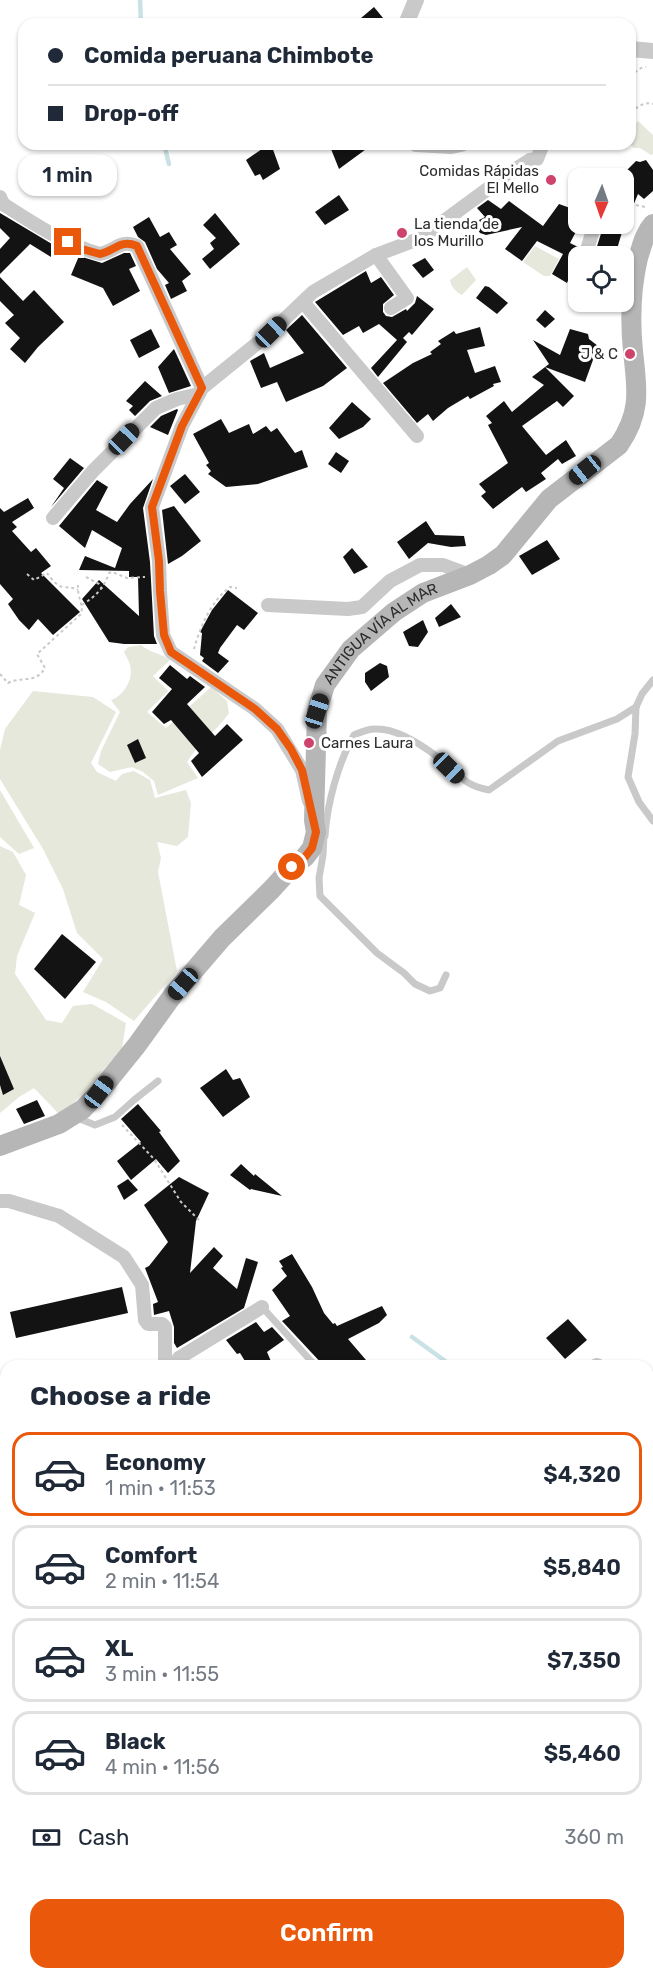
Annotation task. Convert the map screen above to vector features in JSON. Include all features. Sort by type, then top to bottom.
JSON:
[{"type":"main road","name":"ANTIGUA VÍA AL MAR","points":[[0,1146],[59,1124],[83,1109],[222,938],[312,848],[319,828],[317,711],[325,685],[351,649],[394,612],[423,593],[489,565],[503,555],[549,499],[611,452],[627,434],[638,393],[633,351],[633,287],[649,216]]},
{"type":"street","points":[[408,18],[416,0]]},
{"type":"street","points":[[636,49],[653,51]]},
{"type":"street","points":[[53,518],[93,471],[156,408],[200,391],[318,289],[376,255],[421,238],[508,174],[530,160],[537,159],[541,150]]},
{"type":"street","points":[[0,197],[3,204],[39,228],[82,249],[100,254],[123,244],[137,246],[200,391]]},
{"type":"street","points":[[376,255],[407,298],[391,308]]},
{"type":"street","points":[[303,302],[417,435]]},
{"type":"street","points":[[200,391],[182,426],[152,507],[159,561],[164,635],[171,652],[255,709],[277,729],[302,770],[319,828]]},
{"type":"street","points":[[268,605],[348,609],[362,607],[390,581],[420,565],[442,565],[470,574]]},
{"type":"street","points":[[0,1201],[9,1201],[59,1216],[124,1257],[142,1285],[145,1320],[148,1324],[162,1324],[165,1327],[165,1360]]},
{"type":"street","points":[[177,1360],[262,1307]]},
{"type":"lane","points":[[446,975],[441,988],[430,991],[416,984],[377,952],[320,896],[319,828],[326,818],[345,751],[354,735],[374,728],[401,735],[440,758],[459,778],[475,788],[489,790],[558,741],[617,718],[636,707],[653,680]]},
{"type":"lane","points":[[636,707],[635,734],[628,777],[639,802],[653,821]]},
{"type":"lane","points":[[73,1116],[95,1125],[115,1118],[158,1081]]},
{"type":"lane","points":[[262,1307],[309,1360]]},
{"type":"path","points":[[636,71],[653,66]]},
{"type":"path","points":[[636,109],[648,102],[653,104]]},
{"type":"path","points":[[634,205],[649,216]]},
{"type":"path","points":[[27,574],[33,580],[47,573],[58,585],[78,590]]},
{"type":"path","points":[[82,605],[102,589],[109,573],[127,578],[160,577]]},
{"type":"path","points":[[86,577],[99,584],[102,589]]},
{"type":"path","points":[[0,674],[8,683],[12,680],[32,679],[42,673],[45,668],[37,654],[81,614],[82,605],[79,602],[78,585]]},
{"type":"path","points":[[189,663],[199,632],[212,608],[227,589],[237,588]]},
{"type":"path","points":[[115,1118],[154,1159],[181,1202],[201,1222]]},
{"type":"shaded area","points":[[638,121],[653,135],[653,154],[636,148],[636,124]]},
{"type":"shaded area","points":[[535,246],[559,259],[550,276],[544,276],[523,262]]},
{"type":"shaded area","points":[[467,267],[476,280],[462,295],[454,289],[450,280]]},
{"type":"shaded area","points":[[141,645],[170,660],[153,676],[168,691],[147,712],[166,728],[211,687],[227,701],[229,713],[187,762],[198,778],[158,795],[154,781],[143,772],[132,767],[110,772],[98,764],[101,751],[120,712],[111,700],[124,691],[131,675],[130,665],[124,652],[128,647]]},
{"type":"shaded area","points":[[33,691],[93,697],[116,712],[91,763],[97,772],[116,781],[122,774],[134,771],[150,780],[155,798],[186,790],[191,803],[188,837],[177,846],[157,842],[161,858],[158,872],[177,971],[134,1021],[106,1002],[83,992],[103,959],[77,933],[63,889],[43,849],[0,779],[0,750],[5,729]]},
{"type":"shaded area","points":[[0,790],[34,848],[19,854],[0,837]]},
{"type":"shaded area","points":[[0,846],[13,852],[26,875],[19,905],[35,913],[17,956],[15,974],[46,1020],[62,1023],[73,1006],[92,1004],[126,1023],[122,1048],[82,1095],[60,1115],[34,1088],[0,1113]]},
{"type":"building","points":[[374,7],[383,18],[361,18]]},
{"type":"building","points":[[260,150],[273,150],[280,169],[263,180],[260,174],[255,176],[246,160]]},
{"type":"building","points":[[331,150],[365,150],[339,169]]},
{"type":"building","points":[[646,160],[653,170],[653,191],[644,199],[638,194],[634,204],[634,168],[629,168],[636,161]]},
{"type":"building","points":[[339,195],[349,210],[325,225],[315,212]]},
{"type":"building","points":[[488,200],[501,209],[509,201],[543,226],[559,204],[568,207],[568,234],[575,234],[570,243],[576,246],[568,246],[567,283],[552,274],[563,254],[537,241],[522,261],[505,249],[522,227],[486,235],[480,233],[473,223],[485,217],[477,208]]},
{"type":"building","points":[[0,213],[57,247],[51,257],[30,244],[0,274],[0,249],[10,238],[0,228]]},
{"type":"building","points":[[215,213],[240,244],[210,269],[202,259],[214,249],[210,243],[216,238],[203,225]]},
{"type":"building","points":[[149,217],[160,237],[169,232],[177,245],[170,249],[191,274],[182,281],[187,291],[171,299],[165,285],[169,283],[157,269],[145,242],[138,237],[133,227]]},
{"type":"building","points":[[601,234],[621,234],[618,246],[597,246]]},
{"type":"building","points":[[124,253],[130,253],[136,266],[129,269],[140,291],[113,306],[103,288],[71,275],[79,256],[102,263]]},
{"type":"building","points":[[425,258],[434,270],[423,278],[412,265]]},
{"type":"building","points":[[366,271],[371,283],[381,277],[394,295],[383,304],[383,312],[386,316],[392,317],[406,309],[407,311],[415,303],[417,296],[434,309],[412,335],[409,332],[403,338],[407,342],[378,377],[371,368],[397,340],[379,324],[363,333],[359,326],[343,335],[315,302]]},
{"type":"building","points":[[0,277],[23,301],[34,290],[64,322],[25,363],[10,349],[20,338],[5,323],[14,315],[0,301]]},
{"type":"building","points":[[485,286],[508,303],[497,314],[476,298]]},
{"type":"building","points":[[545,310],[555,319],[545,328],[536,320]]},
{"type":"building","points":[[302,315],[347,368],[323,386],[286,402],[277,382],[261,388],[250,361],[264,353],[270,368],[304,353],[286,330]]},
{"type":"building","points":[[480,327],[485,346],[467,350],[475,373],[495,366],[501,382],[493,384],[494,386],[470,399],[468,396],[448,408],[433,421],[428,414],[417,423],[383,383],[413,363],[432,354],[430,352],[441,344],[438,341],[454,331],[456,334]]},
{"type":"building","points":[[151,329],[160,347],[139,358],[130,340]]},
{"type":"building","points":[[570,329],[588,334],[589,339],[598,346],[585,382],[545,367],[549,364],[533,340],[560,355]]},
{"type":"building","points":[[174,349],[191,386],[169,393],[158,367]]},
{"type":"building","points":[[545,367],[574,396],[563,407],[557,401],[522,426],[546,455],[566,440],[576,456],[562,464],[558,459],[541,473],[546,479],[526,492],[522,487],[493,509],[481,496],[486,492],[479,484],[508,463],[488,425],[492,423],[486,416],[504,401],[512,412],[544,385],[532,377]]},
{"type":"building","points":[[145,381],[162,396],[150,401],[135,416],[129,410],[133,406],[126,401]]},
{"type":"building","points":[[352,402],[371,419],[363,427],[339,439],[329,428]]},
{"type":"building","points":[[177,409],[168,435],[150,427],[161,416]]},
{"type":"building","points":[[221,419],[229,433],[249,424],[253,434],[266,426],[271,432],[277,428],[295,453],[302,450],[308,467],[258,484],[226,487],[208,474],[211,471],[206,465],[209,463],[193,434]]},
{"type":"building","points":[[336,452],[349,461],[341,473],[328,464]]},
{"type":"building","points":[[70,458],[84,468],[51,507],[64,488],[53,479]]},
{"type":"building","points":[[185,474],[200,492],[185,504],[170,486]]},
{"type":"building","points":[[153,479],[143,508],[150,562],[154,636],[157,644],[109,642],[82,599],[99,580],[139,616],[138,577],[129,577],[129,571],[79,570],[85,556],[115,568],[122,548],[92,530],[85,548],[59,526],[97,480],[108,487],[96,510],[117,522]]},
{"type":"building","points":[[28,498],[34,508],[12,522],[17,527],[12,531],[31,552],[36,548],[51,566],[41,573],[80,612],[53,635],[38,619],[29,630],[8,604],[13,599],[0,584],[0,508],[4,512]]},
{"type":"building","points":[[174,506],[201,541],[168,564],[162,510]]},
{"type":"building","points":[[426,521],[435,535],[464,536],[466,546],[451,547],[428,543],[409,559],[397,542]]},
{"type":"building","points":[[547,540],[560,559],[532,575],[519,556]]},
{"type":"building","points":[[352,548],[368,567],[354,574],[343,557]]},
{"type":"building","points":[[228,590],[258,613],[244,630],[237,625],[220,648],[218,653],[229,661],[218,673],[202,661],[204,658],[200,655],[202,633],[200,632],[212,610]]},
{"type":"building","points":[[451,604],[461,617],[439,627],[435,618]]},
{"type":"building","points":[[423,620],[428,632],[418,647],[409,646],[403,632]]},
{"type":"building","points":[[380,663],[387,666],[389,677],[371,691],[365,682],[365,673]]},
{"type":"building","points":[[170,665],[187,679],[190,676],[205,687],[187,704],[215,736],[227,724],[243,740],[202,777],[191,761],[199,753],[171,720],[164,724],[152,712],[172,689],[159,678]]},
{"type":"building","points":[[138,739],[146,758],[135,763],[127,745]]},
{"type":"building","points":[[62,934],[96,962],[65,999],[34,969]]},
{"type":"building","points":[[0,1056],[14,1089],[3,1095],[0,1085]]},
{"type":"building","points":[[226,1069],[233,1080],[240,1078],[250,1097],[223,1117],[200,1088]]},
{"type":"building","points":[[37,1100],[45,1116],[24,1124],[16,1109]]},
{"type":"building","points":[[138,1104],[161,1131],[159,1132],[180,1161],[168,1173],[156,1159],[131,1180],[117,1161],[141,1142],[121,1119]]},
{"type":"building","points":[[241,1164],[282,1196],[250,1190],[230,1175]]},
{"type":"building","points":[[179,1177],[209,1193],[196,1221],[190,1273],[214,1247],[223,1256],[213,1268],[237,1289],[246,1258],[258,1262],[244,1308],[177,1348],[174,1343],[174,1327],[169,1311],[154,1315],[153,1304],[158,1302],[145,1268],[168,1242],[144,1205]]},
{"type":"building","points":[[128,1179],[138,1190],[124,1200],[117,1186]]},
{"type":"building","points":[[292,1254],[312,1287],[324,1313],[337,1326],[382,1306],[387,1315],[379,1323],[348,1339],[366,1360],[318,1360],[282,1321],[290,1316],[272,1290],[287,1276],[279,1261]]},
{"type":"building","points":[[122,1287],[128,1313],[16,1338],[10,1312]]},
{"type":"building","points":[[568,1319],[587,1340],[565,1359],[546,1338]]},
{"type":"building","points":[[256,1322],[264,1332],[272,1327],[284,1340],[267,1352],[270,1360],[244,1360],[226,1340]]},
{"type":"waterway","points":[[140,0],[141,18]]},
{"type":"waterway","points":[[166,150],[169,164]]},
{"type":"waterway","points":[[412,1337],[444,1360]]},
{"type":"place","name":"Comidas Rápidas El Mello","points":[[551,180]]},
{"type":"place","name":"La tienda de los Murillo","points":[[402,233]]},
{"type":"place","name":"J & C","points":[[630,354]]},
{"type":"place","name":"Carnes Laura","points":[[309,743]]},
{"type":"route","points":[[68,242],[100,254],[123,244],[137,246],[202,388],[182,426],[152,507],[159,561],[164,635],[171,652],[255,709],[277,729],[291,749],[302,770],[316,832],[312,848],[292,867]]}]
